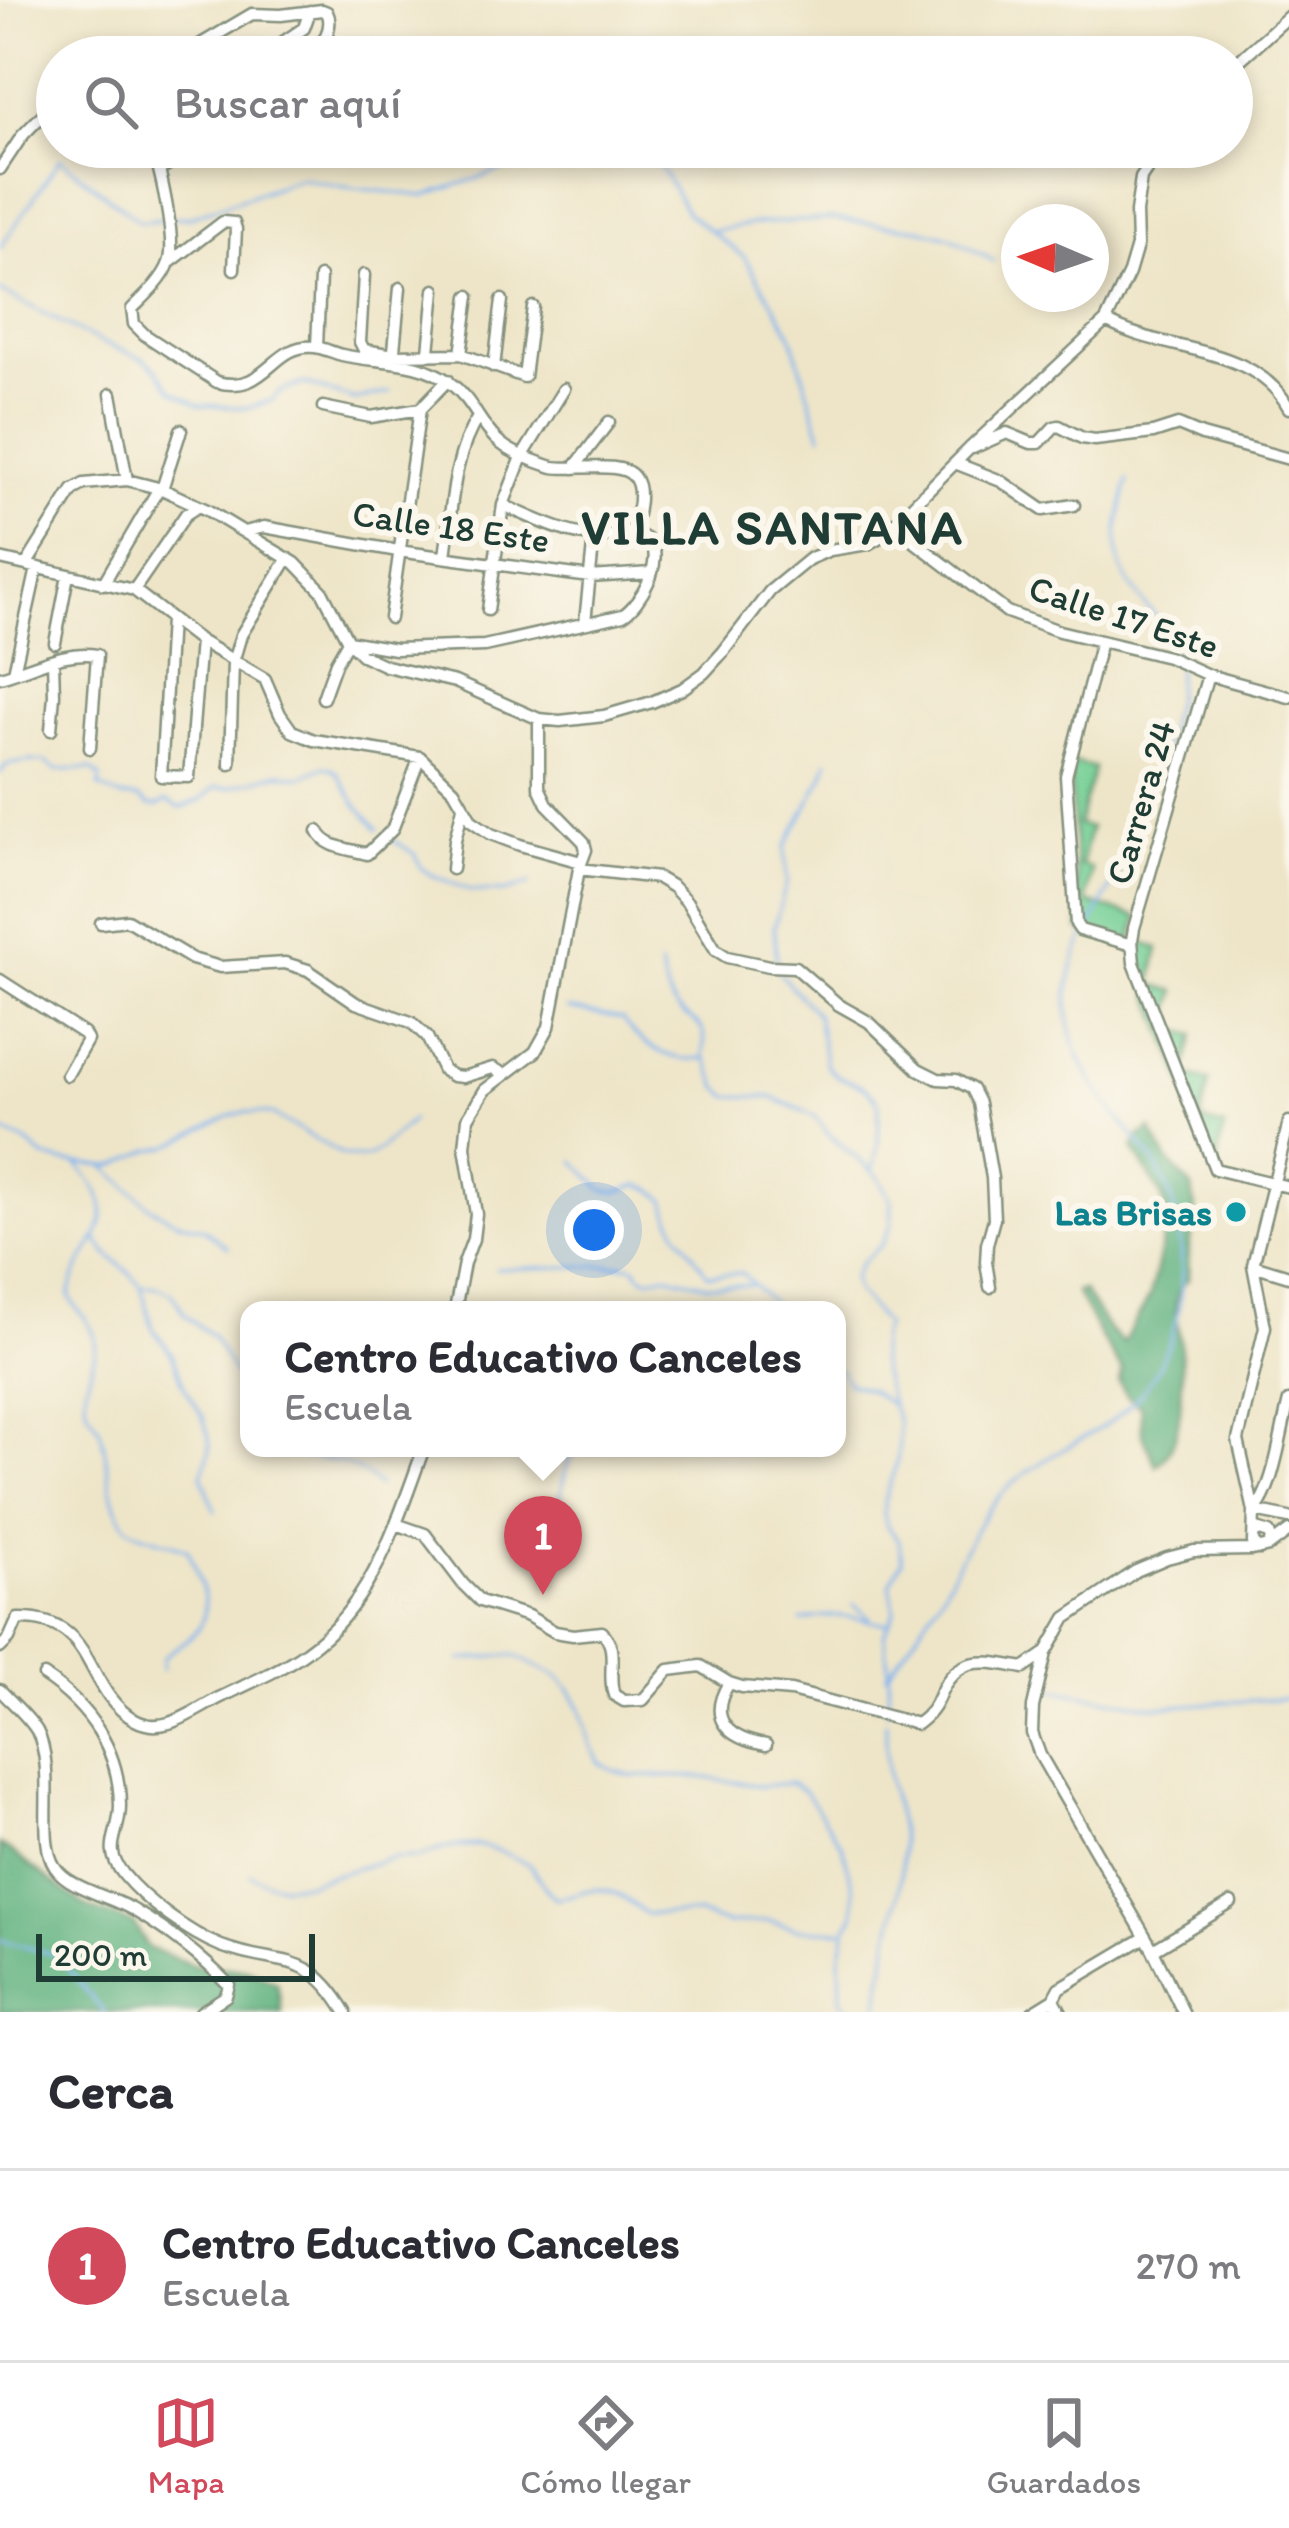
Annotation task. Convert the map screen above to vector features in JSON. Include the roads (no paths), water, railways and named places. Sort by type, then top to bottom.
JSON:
[{"type":"street","points":[[217,36],[252,14],[322,10],[331,18],[324,36]]},
{"type":"street","points":[[292,36],[304,28],[310,11]]},
{"type":"street","points":[[1253,48],[1289,16]]},
{"type":"street","points":[[0,169],[36,122]]},
{"type":"street","points":[[14,672],[32,567],[73,490],[84,484],[127,480],[161,489],[291,561],[322,591],[362,656],[386,666],[455,682],[539,718],[586,720],[682,689],[723,652],[770,591],[809,559],[868,544],[894,526],[1106,321],[1138,246],[1136,212],[1141,178],[1148,168]]},
{"type":"street","points":[[161,169],[169,263]]},
{"type":"street","points":[[234,269],[236,230],[234,224],[223,222],[169,263],[132,309],[134,324],[145,335],[217,382],[242,383],[268,370],[292,348],[317,347],[394,359],[429,352],[461,354],[521,377],[533,307]]},
{"type":"street","points":[[364,275],[361,348],[448,380],[496,442],[523,457],[553,467],[626,470],[638,485],[632,531]]},
{"type":"street","points":[[317,347],[320,277]]},
{"type":"street","points":[[394,359],[400,288]]},
{"type":"street","points":[[429,352],[435,290]]},
{"type":"street","points":[[461,354],[469,296]]},
{"type":"street","points":[[494,367],[502,300]]},
{"type":"street","points":[[1106,321],[1262,375],[1289,408]]},
{"type":"street","points":[[390,618],[420,410],[448,380]]},
{"type":"street","points":[[488,610],[503,505],[523,457],[564,389]]},
{"type":"street","points":[[111,394],[127,480]]},
{"type":"street","points":[[323,407],[370,417],[420,410]]},
{"type":"street","points":[[445,556],[459,462],[465,437],[478,417]]},
{"type":"street","points":[[574,468],[609,422]]},
{"type":"street","points":[[969,449],[1002,434],[1039,443],[1059,426],[1095,440],[1178,425],[1289,459]]},
{"type":"street","points":[[103,584],[161,489],[181,430]]},
{"type":"street","points":[[955,463],[1000,481],[1043,510],[1074,505]]},
{"type":"street","points":[[503,505],[549,526],[594,536],[632,531]]},
{"type":"street","points":[[134,590],[186,514],[197,507]]},
{"type":"street","name":"Calle 17 Este","points":[[894,526],[1007,612],[1289,697]]},
{"type":"street","name":"Calle 18 Este","points":[[244,532],[264,527],[590,577],[651,573]]},
{"type":"street","points":[[348,640],[394,649],[484,646],[623,615],[635,608],[651,573],[654,550],[632,531]]},
{"type":"street","points":[[230,764],[233,662],[241,635],[291,561],[301,532]]},
{"type":"street","points":[[585,622],[594,536]]},
{"type":"street","points":[[0,574],[2,560],[134,590],[200,641],[265,679],[292,731],[314,740],[420,757],[454,790],[472,821],[491,833],[580,866],[658,878],[687,902],[716,950],[769,967],[795,967],[838,1005],[869,1022],[917,1070],[972,1089],[979,1103],[992,1178],[994,1219],[986,1262],[990,1287]]},
{"type":"street","points":[[55,643],[68,575]]},
{"type":"street","points":[[170,620],[160,774],[189,776],[200,641]]},
{"type":"street","points":[[323,698],[348,640]]},
{"type":"street","points":[[1101,641],[1065,787],[1078,927],[1132,945],[1134,963],[1215,1168],[1289,1187]]},
{"type":"street","points":[[0,677],[53,660],[89,652],[98,655],[90,748]]},
{"type":"street","points":[[51,730],[53,660]]},
{"type":"street","name":"Carrera 24","points":[[1132,945],[1208,675]]},
{"type":"street","points":[[457,1301],[476,1214],[465,1147],[468,1118],[484,1090],[535,1052],[549,1027],[586,850],[584,842],[547,804],[539,787],[539,718]]},
{"type":"street","points":[[318,831],[328,843],[367,854],[392,830],[420,757]]},
{"type":"street","points":[[452,869],[463,807]]},
{"type":"street","points":[[101,923],[127,920],[192,959],[220,968],[285,963],[308,970],[356,1003],[411,1022],[427,1037],[443,1070],[453,1076],[494,1068],[504,1075]]},
{"type":"street","points":[[0,980],[84,1034],[85,1047],[67,1075]]},
{"type":"street","points":[[1264,1547],[1253,1543],[1260,1532],[1238,1440],[1265,1327],[1253,1264],[1289,1122]]},
{"type":"street","points":[[1253,1264],[1289,1276]]},
{"type":"street","points":[[1254,1513],[1266,1490],[1289,1401]]},
{"type":"street","points":[[0,1648],[18,1619],[42,1618],[77,1643],[115,1703],[133,1719],[153,1727],[173,1722],[262,1678],[309,1650],[339,1624],[375,1570],[421,1457]]},
{"type":"street","points":[[1254,1513],[1289,1518]]},
{"type":"street","points":[[396,1524],[425,1534],[480,1601],[528,1616],[555,1632],[602,1632],[612,1650],[609,1683],[614,1695],[624,1701],[643,1700],[669,1670],[701,1666],[729,1683],[791,1691],[916,1724],[937,1704],[950,1677],[964,1664],[1024,1668],[1046,1653]]},
{"type":"street","points":[[1241,1550],[1260,1532],[1289,1530]]},
{"type":"street","points":[[1183,2012],[1153,1950],[1040,1755],[1031,1720],[1046,1653],[1066,1618],[1136,1571],[1167,1558],[1194,1551],[1264,1547],[1289,1530]]},
{"type":"street","points":[[44,1676],[90,1718],[113,1755],[120,1808],[112,1842],[115,1864],[127,1880],[204,1939],[304,1966],[332,1989],[346,2012]]},
{"type":"street","points":[[729,1683],[719,1699],[718,1714],[725,1727],[746,1742],[766,1745]]},
{"type":"street","points":[[0,1690],[39,1735],[46,1762],[48,1850],[56,1871],[132,1908],[196,1952],[229,1985],[226,1996],[201,2012]]},
{"type":"street","points":[[1153,1950],[1231,1904]]},
{"type":"street","points":[[1033,2012],[1054,1999],[1060,1988],[1144,1937]]},
{"type":"street","points":[[196,1952],[204,1939]]},
{"type":"street","points":[[1054,1999],[1061,2012]]},
{"type":"waterway","points":[[0,248],[54,168]]},
{"type":"waterway","points":[[71,168],[140,222],[164,219]]},
{"type":"waterway","points":[[174,218],[190,217],[301,178],[424,196],[509,168]]},
{"type":"waterway","points":[[661,168],[687,213],[744,257],[773,303],[791,334],[821,435]]},
{"type":"waterway","points":[[713,231],[833,219],[950,237],[994,261]]},
{"type":"waterway","points":[[0,291],[144,359],[172,390],[200,405],[249,408],[304,383],[355,400],[390,392]]},
{"type":"waterway","points":[[1128,480],[1118,528],[1119,558],[1130,585],[1166,631],[1178,658]]},
{"type":"waterway","points":[[1089,929],[1120,870],[1163,748],[1178,667]]},
{"type":"waterway","points":[[0,773],[6,765],[30,761],[45,762],[56,770],[91,769],[101,778],[99,787],[120,797],[139,798],[150,806],[167,801],[180,808],[201,800],[216,787],[279,773],[301,777],[331,768],[378,829]]},
{"type":"waterway","points":[[777,964],[774,927],[787,882],[785,848],[828,761]]},
{"type":"waterway","points":[[390,838],[415,854],[430,874],[471,891],[505,892],[529,884]]},
{"type":"waterway","points":[[886,1674],[930,1613],[990,1508],[1012,1484],[1102,1427],[1140,1395],[1156,1372],[1176,1321],[1182,1255],[1168,1191],[1150,1156],[1099,1093],[1071,1030],[1069,986],[1084,937]]},
{"type":"waterway","points":[[660,966],[673,1004],[702,1031],[704,1056]]},
{"type":"waterway","points":[[779,973],[817,1015],[826,1065],[839,1077],[866,1089],[879,1104],[873,1168]]},
{"type":"waterway","points":[[567,1009],[622,1019],[639,1038],[670,1056],[707,1059],[718,1086],[728,1096],[771,1097],[816,1117],[828,1134],[878,1176],[892,1202],[891,1225],[853,1279],[856,1291],[885,1325],[879,1356],[892,1406]]},
{"type":"waterway","points":[[0,1130],[44,1157],[105,1166],[168,1147],[245,1112],[271,1114],[343,1155],[361,1158],[380,1149],[412,1120]]},
{"type":"waterway","points":[[575,1161],[603,1190],[617,1192],[638,1185],[652,1189],[665,1200],[676,1230],[708,1275],[742,1273],[770,1301]]},
{"type":"waterway","points":[[78,1165],[94,1186],[103,1218],[69,1295],[92,1329],[95,1342],[87,1406],[100,1430],[121,1519],[133,1530],[188,1550],[204,1598],[200,1626],[163,1658],[162,1670]]},
{"type":"waterway","points":[[106,1167],[150,1207],[175,1221],[203,1228],[228,1247]]},
{"type":"waterway","points":[[97,1240],[141,1286],[153,1329],[172,1354],[203,1417],[210,1450],[202,1475],[215,1511]]},
{"type":"waterway","points":[[496,1269],[627,1265],[648,1278],[665,1275],[707,1285],[751,1285]]},
{"type":"waterway","points":[[141,1286],[173,1294],[185,1315],[212,1336],[240,1384]]},
{"type":"waterway","points":[[846,1380],[892,1406],[898,1423],[897,1462],[884,1501],[887,1527],[899,1540],[902,1561],[890,1584],[895,1612],[884,1634],[887,1712]]},
{"type":"waterway","points":[[309,1457],[344,1463],[378,1486]]},
{"type":"waterway","points":[[540,1548],[554,1523],[571,1457]]},
{"type":"waterway","points":[[853,1604],[870,1618]]},
{"type":"waterway","points":[[802,1621],[835,1616],[888,1624]]},
{"type":"waterway","points":[[461,1660],[513,1655],[557,1676],[581,1709],[600,1763],[612,1770],[633,1776],[700,1777],[762,1786],[790,1783],[805,1792],[842,1846],[854,1890],[854,1916],[840,1957],[841,1999],[850,2012]]},
{"type":"waterway","points":[[1044,1688],[1157,1707],[1289,1698]]},
{"type":"waterway","points":[[879,2012],[902,1853],[887,1765],[886,1722]]},
{"type":"waterway","points":[[250,1874],[283,1885],[307,1883],[392,1858],[477,1845],[530,1865],[556,1898],[603,1890],[646,1914],[698,1914],[727,1924],[768,1921],[842,1931]]},
{"type":"waterway","points":[[0,1940],[56,1955],[104,2012]]},
{"type":"place","name":"Las Brisas","points":[[1236,1212]]},
{"type":"place","name":"Centro Educativo Canceles","points":[[543,1595]]},
{"type":"district","name":"VILLA SANTANA","points":[[773,527]]}]
